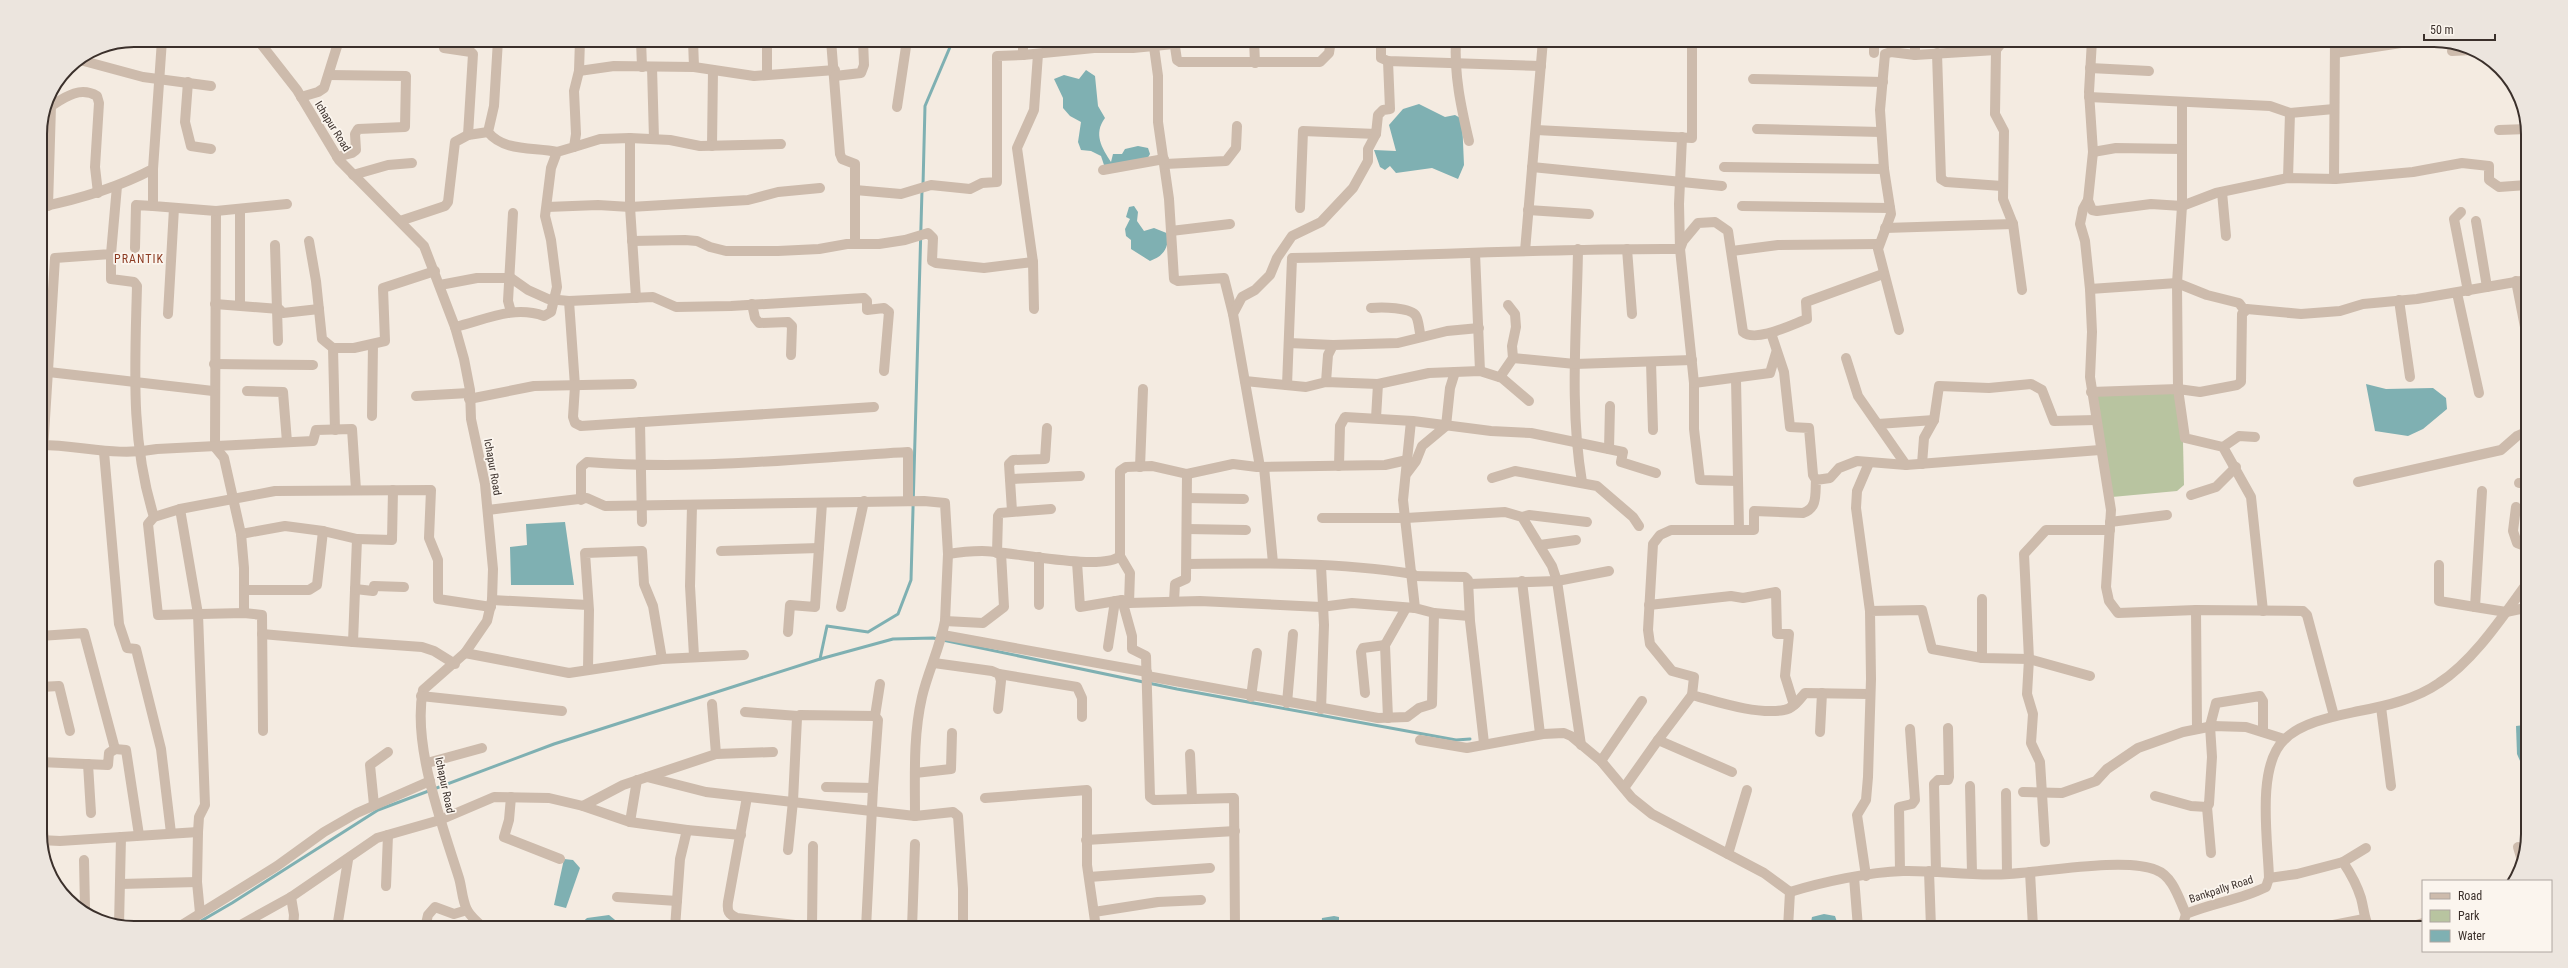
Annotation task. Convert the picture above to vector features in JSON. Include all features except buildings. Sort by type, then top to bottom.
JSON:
[{"type":"street","points":[[153,206],[153,169],[161,47]]},
{"type":"street","name":"Ichapur Road","points":[[263,47],[301,97],[337,157],[424,246],[435,271],[455,327],[464,359],[488,510],[493,569],[492,603],[487,621],[465,653],[455,664],[424,688],[421,696],[421,730],[431,784],[440,820],[467,910],[477,921]]},
{"type":"street","points":[[301,97],[320,91],[329,75],[337,47]]},
{"type":"street","points":[[444,47],[471,52],[473,54],[468,135]]},
{"type":"street","points":[[488,132],[494,106],[498,47]]},
{"type":"street","points":[[574,147],[576,134],[574,92],[579,71],[580,47]]},
{"type":"street","points":[[643,47],[647,67],[654,139]]},
{"type":"street","points":[[693,47],[694,67]]},
{"type":"street","points":[[767,47],[767,75]]},
{"type":"street","points":[[832,47],[840,154],[842,160],[855,164],[855,244]]},
{"type":"street","points":[[579,71],[614,66],[694,67],[754,76],[861,72],[864,65],[863,47]]},
{"type":"street","points":[[897,107],[906,47]]},
{"type":"street","points":[[1023,47],[1023,55]]},
{"type":"street","points":[[856,190],[901,194],[931,185],[970,189],[982,183],[997,182],[997,56],[1038,54],[1066,47]]},
{"type":"street","points":[[1154,47],[1158,76],[1158,122],[1164,162],[1174,279],[1178,281],[1224,278],[1233,314],[1236,344],[1262,467],[1273,563]]},
{"type":"street","points":[[1175,47],[1177,60],[1180,62],[1255,63],[1320,62],[1328,53],[1329,47]]},
{"type":"street","points":[[1254,47],[1255,63]]},
{"type":"street","points":[[1381,47],[1381,58],[1388,61],[1541,66]]},
{"type":"street","points":[[1456,47],[1455,62],[1459,97],[1469,141]]},
{"type":"street","points":[[1525,251],[1542,47]]},
{"type":"street","points":[[1536,130],[1682,137],[1693,136],[1692,47]]},
{"type":"street","points":[[1874,47],[1874,53]]},
{"type":"street","points":[[1915,47],[1915,55]]},
{"type":"street","points":[[1998,47],[1996,50],[1995,114],[2004,131],[2005,160],[2002,186],[2003,199],[2013,224],[2022,290]]},
{"type":"street","points":[[2092,47],[2089,97],[2093,152],[2088,200],[2083,209],[2080,224],[2085,241],[2090,289],[2092,392],[2100,450],[2111,510],[2106,587],[2109,601],[2118,613],[2196,610],[2298,610],[2307,615],[2334,716]]},
{"type":"street","points":[[2334,179],[2335,47]]},
{"type":"street","points":[[2335,53],[2375,47]]},
{"type":"street","points":[[1899,330],[1883,274],[1878,249],[1891,214],[1884,170],[1880,110],[1885,54],[1891,52],[1915,55],[1996,50]]},
{"type":"street","points":[[2452,51],[2458,51]]},
{"type":"street","points":[[1937,53],[1941,179],[1946,182],[2002,186]]},
{"type":"street","points":[[1034,309],[1033,262],[1017,148],[1034,110],[1038,54]]},
{"type":"street","points":[[1233,314],[1242,297],[1255,290],[1270,275],[1277,258],[1292,236],[1321,222],[1353,188],[1368,161],[1368,149],[1376,134],[1378,114],[1383,110],[1390,109],[1388,61]]},
{"type":"street","points":[[86,62],[112,70],[211,86]]},
{"type":"street","points":[[2090,68],[2149,71]]},
{"type":"street","points":[[712,146],[713,70]]},
{"type":"street","points":[[329,75],[406,76],[405,127],[358,129],[355,134],[356,150],[352,153],[337,157]]},
{"type":"street","points":[[1753,79],[1883,82]]},
{"type":"street","points":[[188,82],[185,122],[191,146],[211,149]]},
{"type":"street","points":[[53,104],[72,93],[92,93],[97,96],[99,103],[95,167],[98,193]]},
{"type":"street","points":[[2089,97],[2270,106],[2290,113],[2334,109]]},
{"type":"street","points":[[2182,102],[2182,206],[2177,283],[2178,389],[2185,438],[2223,447],[2236,467],[2251,497],[2263,611]]},
{"type":"street","points":[[2288,178],[2290,113]]},
{"type":"street","points":[[47,156],[49,115]]},
{"type":"street","points":[[1103,170],[1164,162],[1226,161],[1236,148],[1237,126]]},
{"type":"street","points":[[1756,129],[1881,132]]},
{"type":"street","points":[[2499,130],[2521,129]]},
{"type":"street","points":[[1300,208],[1302,131],[1376,134]]},
{"type":"street","points":[[400,221],[447,204],[453,146],[456,140],[468,135],[488,132]]},
{"type":"street","points":[[488,132],[495,140],[506,146],[557,152],[600,139],[654,139],[712,146],[781,144]]},
{"type":"street","points":[[1682,137],[1680,249],[1694,383],[1694,429],[1700,480],[1738,481]]},
{"type":"street","points":[[630,138],[630,207],[636,298]]},
{"type":"street","points":[[2093,152],[2116,148],[2182,148]]},
{"type":"street","points":[[455,327],[511,312],[525,311],[549,316],[557,287],[552,240],[545,216],[551,168],[557,152]]},
{"type":"street","points":[[353,175],[388,164],[412,163]]},
{"type":"street","points":[[2088,200],[2092,210],[2097,211],[2151,204],[2182,206],[2222,192],[2288,178],[2334,179],[2413,172],[2462,163],[2489,166],[2489,180],[2499,187],[2521,185]]},
{"type":"street","points":[[1532,167],[1722,186]]},
{"type":"street","points":[[1724,167],[1884,170]]},
{"type":"street","points":[[47,205],[98,193],[118,186],[153,169]]},
{"type":"street","points":[[118,186],[111,254],[111,279],[134,282],[137,286],[134,382],[138,452],[143,482],[154,517]]},
{"type":"street","points":[[547,207],[598,205],[630,207],[748,200],[778,192],[820,188]]},
{"type":"street","points":[[2222,192],[2226,236]]},
{"type":"street","points":[[135,248],[136,205],[216,211],[240,210],[287,204]]},
{"type":"street","points":[[1742,206],[1890,208]]},
{"type":"street","points":[[168,314],[174,208]]},
{"type":"street","points":[[240,210],[240,304]]},
{"type":"street","points":[[1528,210],[1589,214]]},
{"type":"street","points":[[216,211],[213,391],[215,446],[224,458],[240,534],[244,613]]},
{"type":"street","points":[[2461,212],[2454,219],[2468,291]]},
{"type":"street","points":[[511,312],[508,301],[511,278],[513,213]]},
{"type":"street","points":[[2476,221],[2487,287]]},
{"type":"street","points":[[1680,249],[1683,241],[1698,223],[1715,222],[1728,231],[1743,332],[1752,336],[1771,333],[1807,319],[1806,302],[1883,274]]},
{"type":"street","points":[[1171,231],[1230,224]]},
{"type":"street","points":[[1885,228],[2013,224]]},
{"type":"street","points":[[632,241],[697,241],[718,250],[738,252],[819,249],[855,244],[905,240],[916,235],[928,233],[933,238],[932,261],[936,263],[984,268],[1033,262]]},
{"type":"street","points":[[309,240],[322,339],[333,348],[354,348],[385,340],[383,288],[435,271]]},
{"type":"street","points":[[1732,251],[1778,246],[1880,244]]},
{"type":"street","points":[[276,246],[279,309],[278,341]]},
{"type":"street","points":[[1627,248],[1632,314]]},
{"type":"street","points":[[1287,385],[1292,258],[1578,249],[1680,249]]},
{"type":"street","points":[[1578,249],[1575,364],[1576,442],[1582,482]]},
{"type":"street","points":[[1475,253],[1480,371]]},
{"type":"street","points":[[47,351],[51,322],[56,258],[111,254]]},
{"type":"street","points":[[440,285],[477,278],[511,278],[528,290],[554,300],[569,301],[653,297],[676,307],[864,298],[867,301],[868,310],[887,308],[889,312],[884,371]]},
{"type":"street","points":[[2516,281],[2521,306]]},
{"type":"street","points":[[2092,392],[2178,389],[2200,392],[2236,385],[2241,382],[2242,314],[2247,309],[2301,314],[2340,311],[2363,304],[2468,291],[2521,281]]},
{"type":"street","points":[[2090,289],[2177,283],[2207,295],[2239,303],[2245,311]]},
{"type":"street","points":[[2457,292],[2479,393]]},
{"type":"street","points":[[2399,300],[2410,377]]},
{"type":"street","points":[[569,301],[574,386],[572,417],[575,423],[580,426],[874,407]]},
{"type":"street","points":[[215,304],[240,304],[279,309],[283,313],[319,309]]},
{"type":"street","points":[[752,304],[755,318],[759,323],[788,322],[792,326],[791,355]]},
{"type":"street","points":[[1500,377],[1513,358],[1512,346],[1516,327],[1515,314],[1508,305]]},
{"type":"street","points":[[1371,308],[1392,307],[1413,312],[1417,316],[1421,337]]},
{"type":"street","points":[[1289,343],[1333,346],[1398,343],[1421,337],[1479,328]]},
{"type":"street","points":[[1624,788],[1692,695],[1694,677],[1672,671],[1650,644],[1648,630],[1653,544],[1660,535],[1671,530],[1754,530],[1754,511],[1803,513],[1810,511],[1814,506],[1816,480],[1813,475],[1808,428],[1790,427],[1784,372],[1776,352],[1771,333]]},
{"type":"street","points":[[372,416],[373,344]]},
{"type":"street","points":[[1326,382],[1328,355],[1333,346]]},
{"type":"street","points":[[333,348],[335,430]]},
{"type":"street","points":[[1694,383],[1736,379],[1770,373],[1776,352]]},
{"type":"street","points":[[1513,358],[1575,364],[1692,360]]},
{"type":"street","points":[[1846,358],[1858,396],[1906,465]]},
{"type":"street","points":[[1651,362],[1653,430]]},
{"type":"street","points":[[214,364],[313,365]]},
{"type":"street","points":[[1245,381],[1306,387],[1326,382],[1378,384],[1429,373],[1480,371],[1500,377],[1529,401]]},
{"type":"street","points":[[47,372],[213,391]]},
{"type":"street","points":[[1407,473],[1416,461],[1422,446],[1446,426],[1450,388],[1455,372]]},
{"type":"street","points":[[1736,379],[1739,529]]},
{"type":"street","points":[[416,396],[469,396],[534,386],[632,384]]},
{"type":"street","points":[[1376,418],[1378,384]]},
{"type":"street","points":[[1922,464],[1924,438],[1934,420],[1939,386],[1989,388],[2031,384],[2042,390],[2054,421],[2096,420]]},
{"type":"street","points":[[1140,467],[1142,389]]},
{"type":"street","points":[[247,391],[283,392],[287,442]]},
{"type":"street","points":[[1609,449],[1610,406]]},
{"type":"street","points":[[1339,466],[1340,426],[1346,417],[1411,421],[1446,426],[1531,433],[1623,452],[1621,462],[1656,473]]},
{"type":"street","points":[[1878,424],[1934,420]]},
{"type":"street","points":[[1388,718],[1385,644],[1411,608],[1413,575],[1404,500],[1411,421]]},
{"type":"street","points":[[640,422],[643,465],[642,522]]},
{"type":"street","points":[[1043,477],[1047,428]]},
{"type":"street","points":[[47,446],[104,452],[138,452],[157,448],[313,442],[316,430],[352,429],[356,490]]},
{"type":"street","points":[[2358,482],[2502,450],[2521,434]]},
{"type":"street","points":[[2223,447],[2239,436],[2255,437]]},
{"type":"street","points":[[1816,480],[1830,478],[1847,464],[1857,461],[1906,465],[2100,450]]},
{"type":"street","points":[[104,452],[119,624],[127,648],[136,649],[148,696],[161,749],[171,834]]},
{"type":"street","points":[[581,500],[581,467],[583,464],[718,465],[908,452],[912,501]]},
{"type":"street","points":[[1012,511],[1009,464],[1013,460],[1045,458]]},
{"type":"street","points":[[1108,647],[1130,573],[1127,565],[1120,556],[1120,471],[1126,467],[1152,466],[1187,474],[1234,464],[1262,467],[1385,465],[1407,460]]},
{"type":"street","points":[[1866,876],[1857,815],[1866,800],[1870,610],[1856,508],[1858,491],[1869,463]]},
{"type":"street","points":[[2192,495],[2216,487],[2236,467]]},
{"type":"street","points":[[1492,478],[1515,471],[1582,482],[1597,486],[1606,492],[1639,526]]},
{"type":"street","points":[[1174,602],[1174,586],[1186,579],[1187,474]]},
{"type":"street","points":[[1010,479],[1080,476]]},
{"type":"street","points":[[240,534],[285,526],[324,530],[357,538],[392,540],[393,490]]},
{"type":"street","points":[[263,731],[262,615],[244,613],[158,615],[148,524],[154,517],[180,509],[274,491],[433,491],[429,538],[438,560],[438,599],[492,603],[588,605]]},
{"type":"street","points":[[2475,607],[2482,491]]},
{"type":"street","points":[[488,510],[581,500],[587,498],[605,506],[692,506],[864,501],[945,503],[948,554],[946,621],[942,639],[922,696],[915,739],[915,816]]},
{"type":"street","points":[[1187,498],[1244,499]]},
{"type":"street","points":[[842,607],[864,501]]},
{"type":"street","points":[[788,632],[790,605],[815,608],[822,503]]},
{"type":"street","points":[[692,506],[690,586],[694,656]]},
{"type":"street","points":[[2516,506],[2513,531],[2517,543],[2521,544]]},
{"type":"street","points":[[180,509],[198,614],[205,805],[199,817],[198,832],[197,882],[200,912]]},
{"type":"street","points":[[946,621],[982,624],[1004,607],[999,553],[998,516],[1000,513],[1051,509]]},
{"type":"street","points":[[1322,518],[1406,518],[1505,512],[1522,517],[1529,515],[1587,522]]},
{"type":"street","points":[[2045,842],[2040,762],[2031,743],[2033,714],[2027,694],[2029,659],[2024,554],[2046,530],[2110,526],[2166,515]]},
{"type":"street","points":[[1522,517],[1540,546],[1557,581],[1582,745]]},
{"type":"street","points":[[1187,529],[1246,530]]},
{"type":"street","points":[[244,590],[309,590],[317,585],[324,530]]},
{"type":"street","points":[[353,642],[357,538]]},
{"type":"street","points":[[1540,546],[1576,540]]},
{"type":"street","points":[[721,551],[819,548]]},
{"type":"street","points":[[588,669],[588,605],[585,553],[642,551],[644,584],[653,606],[662,659]]},
{"type":"street","points":[[948,554],[983,551],[1077,562],[1112,560],[1120,556]]},
{"type":"street","points":[[1039,557],[1039,605]]},
{"type":"street","points":[[1077,562],[1080,607],[1122,601],[1321,606],[1352,603],[1411,608],[1434,613],[1469,616]]},
{"type":"street","points":[[1187,564],[1273,563],[1381,569],[1413,575],[1465,577],[1469,584],[1469,616],[1484,743]]},
{"type":"street","points":[[2439,565],[2439,602],[2506,612],[2521,609]]},
{"type":"street","points":[[1320,710],[1324,625],[1321,606],[1321,566]]},
{"type":"street","points":[[1469,584],[1557,581],[1609,571]]},
{"type":"street","points":[[1522,582],[1540,734]]},
{"type":"street","points":[[355,590],[373,591],[374,586],[404,587]]},
{"type":"street","points":[[2270,878],[2266,784],[2273,755],[2284,740],[2299,730],[2334,716],[2382,707],[2417,694],[2438,684],[2493,630],[2521,591]]},
{"type":"street","points":[[1649,605],[1731,596],[1743,598],[1776,592],[1777,634],[1789,634],[1785,676],[1794,705]]},
{"type":"street","points":[[1982,599],[1982,658]]},
{"type":"street","points":[[1122,601],[1132,636],[1132,649],[1146,656],[1150,797],[1154,800],[1234,798],[1235,921]]},
{"type":"street","points":[[1870,610],[1922,610],[1932,649],[1982,658],[2029,659],[2090,676]]},
{"type":"street","points":[[2196,610],[2197,729]]},
{"type":"street","points":[[942,639],[1147,679],[1251,696],[1320,710],[1378,718],[1407,717],[1419,708],[1432,704],[1434,613]]},
{"type":"street","points":[[47,636],[84,633],[115,749]]},
{"type":"street","points":[[262,634],[422,647],[455,664]]},
{"type":"street","points":[[1287,703],[1293,634]]},
{"type":"street","points":[[1364,693],[1363,648],[1385,644]]},
{"type":"street","points":[[465,653],[569,673],[662,659],[694,656],[744,655]]},
{"type":"street","points":[[1251,696],[1257,653]]},
{"type":"street","points":[[934,663],[992,671],[999,674],[1077,687],[1082,698],[1082,717]]},
{"type":"street","points":[[998,709],[1001,680],[999,674]]},
{"type":"street","points":[[866,921],[871,812],[878,720],[875,716],[880,684]]},
{"type":"street","points":[[47,686],[59,686],[70,731]]},
{"type":"street","points":[[1692,695],[1745,708],[1785,710],[1794,705],[1805,693],[1869,694]]},
{"type":"street","points":[[1820,732],[1822,693]]},
{"type":"street","points":[[2210,853],[2207,807],[2209,804],[2212,757],[2210,726],[2216,703],[2257,695],[2260,696],[2262,701],[2263,732]]},
{"type":"street","points":[[421,696],[562,711]]},
{"type":"street","points":[[1601,761],[1642,700]]},
{"type":"street","points":[[712,704],[716,754]]},
{"type":"street","points":[[2382,707],[2391,786]]},
{"type":"street","points":[[745,712],[798,716],[875,716]]},
{"type":"street","points":[[788,850],[793,801],[798,716]]},
{"type":"street","points":[[2023,792],[2062,793],[2096,781],[2107,769],[2138,748],[2210,726],[2246,727],[2284,740]]},
{"type":"street","points":[[1930,921],[1934,784],[1938,780],[1947,781],[1949,777],[1948,728]]},
{"type":"street","points":[[1900,871],[1899,807],[1912,804],[1915,800],[1910,729]]},
{"type":"street","points":[[915,773],[951,769],[952,732]]},
{"type":"street","points":[[1420,740],[1467,748],[1484,743],[1540,734],[1564,733],[1582,745],[1601,761],[1624,788],[1652,814],[1764,873],[1790,892],[1854,877],[1900,871],[2007,874],[2098,866],[2145,866],[2158,870],[2170,881],[2186,914]]},
{"type":"street","points":[[1658,740],[1732,772]]},
{"type":"street","points":[[427,763],[482,748]]},
{"type":"street","points":[[47,762],[108,765],[109,753],[115,749],[126,750],[139,835]]},
{"type":"street","points":[[374,805],[370,765],[388,752]]},
{"type":"street","points":[[583,806],[623,785],[716,754],[773,752]]},
{"type":"street","points":[[1190,754],[1192,798]]},
{"type":"street","points":[[88,764],[91,813]]},
{"type":"street","points":[[642,779],[706,792],[793,801],[871,812],[915,816],[953,812],[958,816],[963,889],[963,921]]},
{"type":"street","points":[[630,822],[642,779]]},
{"type":"street","points":[[186,921],[277,866],[324,832],[374,805],[431,784]]},
{"type":"street","points":[[1970,786],[1972,873]]},
{"type":"street","points":[[826,787],[873,788]]},
{"type":"street","points":[[985,798],[1087,790],[1086,840],[1095,921]]},
{"type":"street","points":[[1728,854],[1747,790]]},
{"type":"street","points":[[2006,793],[2007,874]]},
{"type":"street","points":[[2155,796],[2191,806],[2207,807]]},
{"type":"street","points":[[249,921],[291,897],[348,860],[377,838],[440,820],[494,797],[549,798],[583,806],[630,822],[687,830],[741,834]]},
{"type":"street","points":[[511,797],[509,820],[504,837],[560,859]]},
{"type":"street","points":[[747,797],[727,910],[730,915],[736,918],[763,921]]},
{"type":"street","points":[[676,921],[680,859],[687,830]]},
{"type":"street","points":[[1086,840],[1235,831]]},
{"type":"street","points":[[47,840],[198,832]]},
{"type":"street","points":[[386,886],[388,835]]},
{"type":"street","points":[[119,919],[121,837]]},
{"type":"street","points":[[912,921],[915,844]]},
{"type":"street","points":[[813,846],[816,921]]},
{"type":"street","name":"Bankpally Road","points":[[2184,921],[2186,914],[2207,905],[2247,896],[2266,887],[2270,878],[2297,874],[2343,862],[2366,848]]},
{"type":"street","points":[[84,860],[85,905]]},
{"type":"street","points":[[338,921],[348,860]]},
{"type":"street","points":[[2343,862],[2354,879],[2366,921]]},
{"type":"street","points":[[1089,877],[1210,868]]},
{"type":"street","points":[[2030,872],[2033,921]]},
{"type":"street","points":[[1854,877],[1857,921]]},
{"type":"street","points":[[120,884],[197,882]]},
{"type":"street","points":[[1788,921],[1790,892]]},
{"type":"street","points":[[617,896],[677,901]]},
{"type":"street","points":[[291,897],[294,921]]},
{"type":"street","points":[[1094,912],[1158,902],[1202,900]]},
{"type":"street","points":[[427,921],[428,915],[435,907],[454,914],[467,910]]},
{"type":"green space","points":[[2175,393],[2183,442],[2184,485],[2177,491],[2112,497],[2094,395]]},
{"type":"water","points":[[1086,70],[1095,76],[1098,106],[1105,118],[1101,124],[1099,135],[1102,146],[1108,157],[1111,162],[1113,154],[1122,154],[1125,149],[1138,146],[1148,148],[1150,154],[1143,166],[1106,171],[1101,156],[1091,151],[1081,150],[1078,142],[1081,122],[1070,116],[1063,108],[1063,98],[1054,79],[1064,75],[1079,79]]},
{"type":"water","points":[[1419,104],[1445,117],[1455,115],[1462,119],[1464,165],[1458,179],[1432,168],[1396,173],[1390,166],[1385,170],[1380,167],[1374,150],[1396,151],[1389,125],[1403,109]]},
{"type":"water","points":[[1134,206],[1138,212],[1137,221],[1144,231],[1154,228],[1169,234],[1166,248],[1162,254],[1150,261],[1131,249],[1131,240],[1126,236],[1125,229],[1130,219],[1126,217],[1129,207]]},
{"type":"water","points":[[2366,384],[2386,389],[2433,388],[2446,398],[2447,409],[2423,429],[2408,436],[2375,431]]},
{"type":"water","points":[[565,522],[574,585],[511,585],[510,547],[527,545],[526,524]]},
{"type":"water","points":[[2521,725],[2521,763],[2517,754],[2516,726]]},
{"type":"water","points":[[564,859],[573,860],[580,868],[566,908],[554,905]]},
{"type":"water","points":[[1824,914],[1835,916],[1837,921],[1811,921],[1812,917]]},
{"type":"water","points":[[609,915],[616,921],[584,921],[587,918]]},
{"type":"water","points":[[1334,916],[1339,917],[1339,921],[1322,921],[1322,918]]},
{"type":"waterway","points":[[923,185],[925,106],[950,47]]},
{"type":"waterway","points":[[201,921],[232,903],[378,810],[554,744],[820,659],[827,626],[868,632],[898,614],[911,580],[922,190]]},
{"type":"waterway","points":[[820,659],[893,639],[933,638],[1177,689],[1456,740],[1470,739]]},
{"type":"district","name":"PRANTIK","points":[[139,259]]}]
